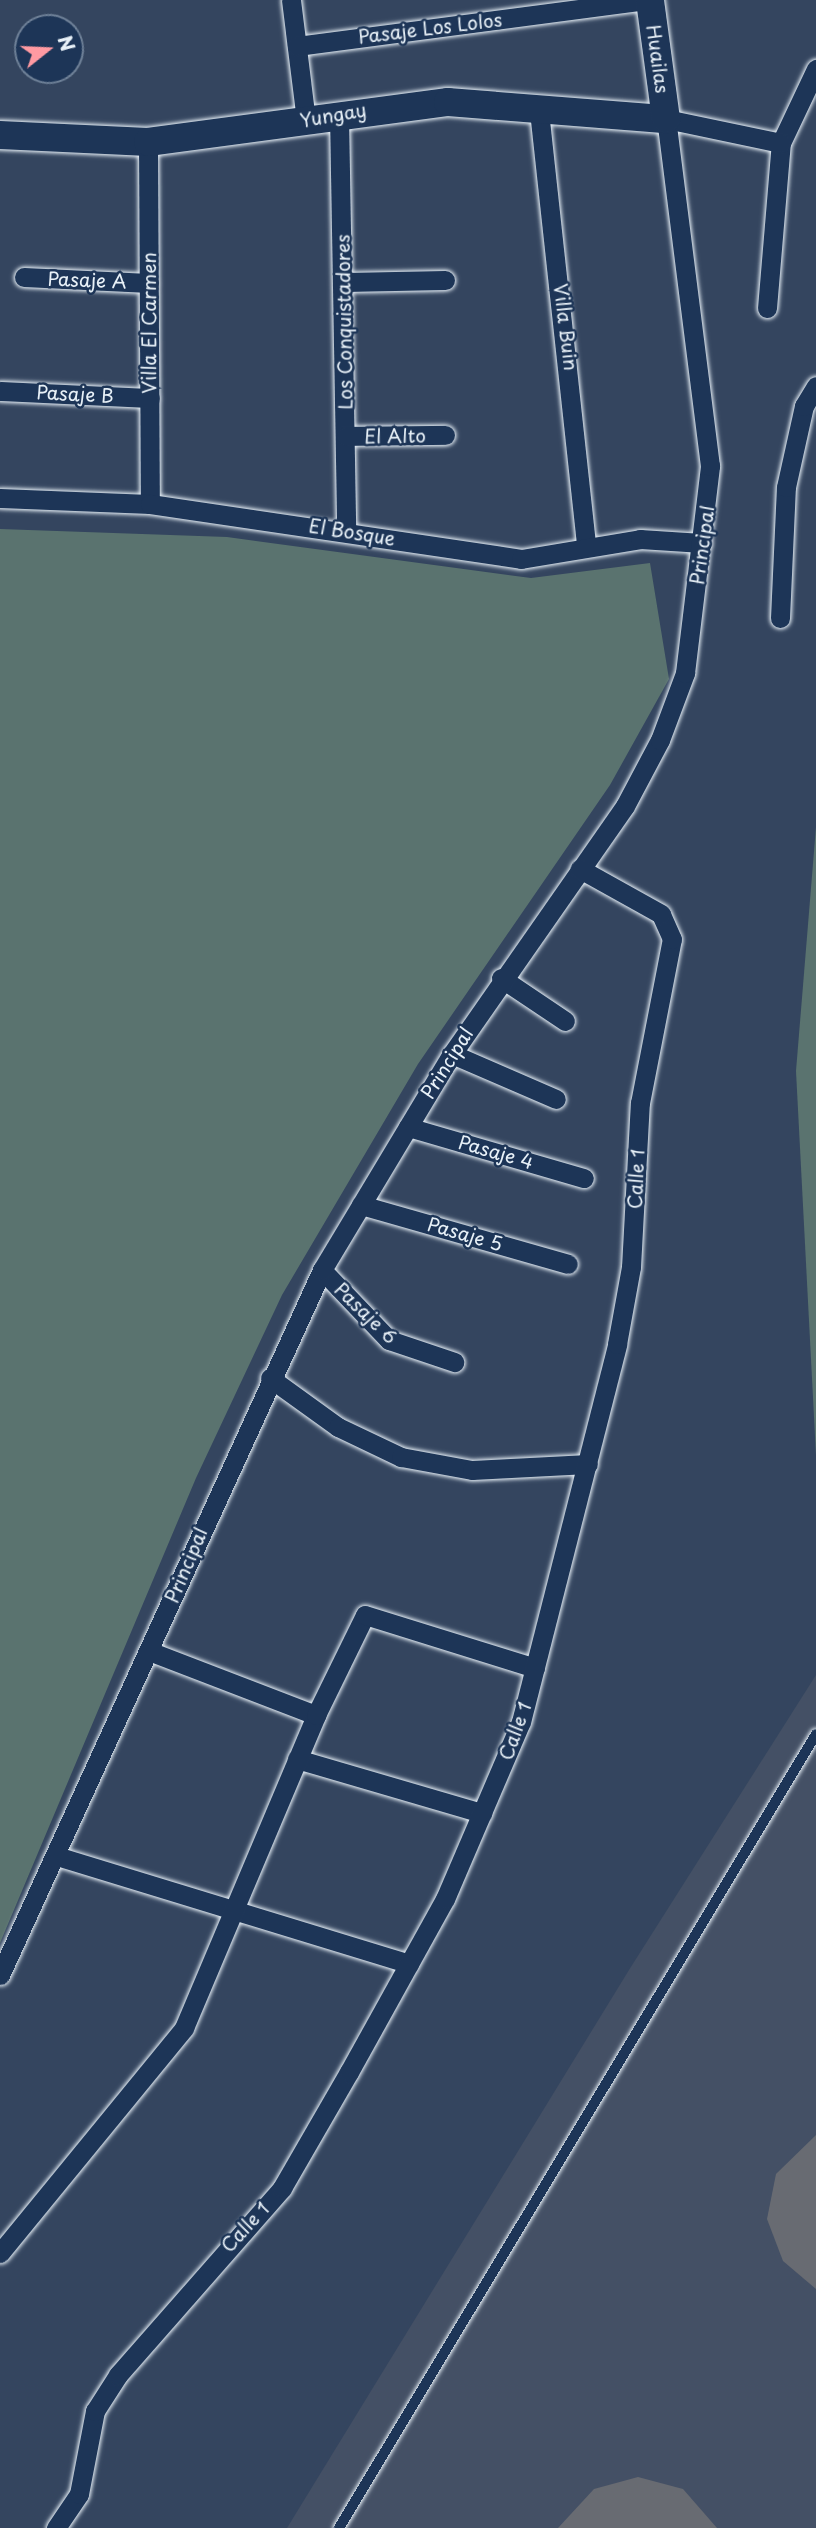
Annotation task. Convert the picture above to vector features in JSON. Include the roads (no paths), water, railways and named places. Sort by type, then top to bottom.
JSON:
[{"type":"street","points":[[291,0],[306,121]]},
{"type":"street","name":"Pasaje Los Lolos","points":[[297,46],[648,0]]},
{"type":"street","name":"Huailas","points":[[648,0],[666,118]]},
{"type":"street","points":[[767,308],[781,143],[816,69]]},
{"type":"street","name":"Yungay","points":[[0,135],[148,142],[448,102],[539,111],[666,118]]},
{"type":"street","name":"Villa Buin","points":[[539,111],[586,545]]},
{"type":"street","name":"Los Conquistadores","points":[[338,115],[345,282],[346,529]]},
{"type":"street","points":[[666,118],[781,143]]},
{"type":"street","name":"Principal","points":[[0,1975],[60,1857],[270,1378],[322,1270],[501,978],[625,806],[674,707],[685,673],[702,543],[709,440],[666,118]]},
{"type":"street","name":"Villa El Carmen","points":[[148,142],[150,504]]},
{"type":"street","name":"Pasaje A","points":[[24,277],[149,283]]},
{"type":"street","points":[[345,282],[445,279]]},
{"type":"street","points":[[780,618],[786,487],[804,406],[816,386]]},
{"type":"street","name":"Pasaje B","points":[[0,391],[150,398]]},
{"type":"street","name":"El Alto","points":[[346,436],[445,435]]},
{"type":"street","name":"El Bosque","points":[[0,498],[150,504],[346,529],[521,559],[586,545],[702,543]]},
{"type":"street","name":"Calle 1","points":[[56,2528],[79,2494],[94,2411],[199,2276],[282,2188],[409,1964],[482,1813],[521,1722],[588,1464],[631,1267],[640,1103],[672,939],[661,914],[580,869]]},
{"type":"street","points":[[501,978],[565,1021]]},
{"type":"street","points":[[452,1054],[556,1099]]},
{"type":"street","name":"Pasaje 4","points":[[408,1127],[584,1178]]},
{"type":"street","name":"Pasaje 5","points":[[361,1205],[568,1265]]},
{"type":"street","name":"Pasaje 6","points":[[322,1270],[389,1340],[454,1362]]},
{"type":"street","points":[[270,1378],[338,1427],[401,1457],[472,1470],[588,1464]]},
{"type":"street","points":[[0,2253],[6,2233],[167,2055],[198,2000],[316,1715],[365,1615],[535,1668]]},
{"type":"street","points":[[149,1651],[316,1715]]},
{"type":"street","points":[[297,1759],[482,1813]]},
{"type":"street","points":[[60,1857],[236,1908],[409,1964]]},
{"type":"lane","points":[[339,2528],[816,1734]]}]
